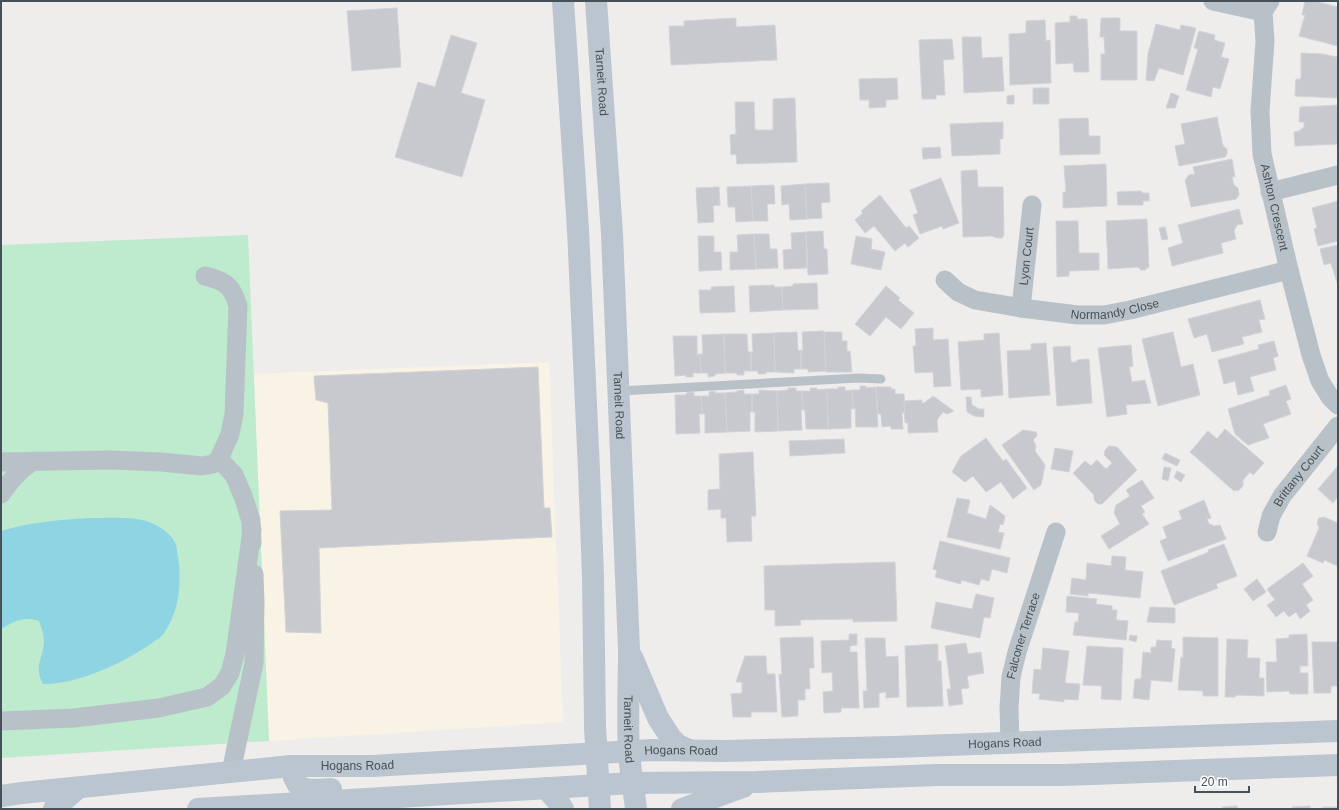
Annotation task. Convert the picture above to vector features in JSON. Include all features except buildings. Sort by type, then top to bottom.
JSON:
[{"type":"street","points":[[563,1],[578,230],[589,462],[596,754],[600,809]]},
{"type":"street","name":"Tarneit Road","points":[[596,1],[612,234],[629,650],[629,752],[636,809]]},
{"type":"street","points":[[1213,1],[1266,7]]},
{"type":"street","name":"Ashton Crescent","points":[[1266,7],[1260,111],[1262,154],[1289,270],[1311,355],[1320,381],[1330,398],[1338,405]]},
{"type":"street","points":[[1270,192],[1338,175]]},
{"type":"street","name":"Lyon Court","points":[[1021,308],[1032,205]]},
{"type":"street","name":"Normandy Close","points":[[945,280],[958,292],[975,300],[1021,308],[1078,315],[1104,315],[1130,310],[1289,270]]},
{"type":"street","points":[[1,462],[110,460],[161,462],[202,466],[213,464],[220,459],[230,434],[234,414],[238,306],[234,294],[228,285],[217,279],[205,276]]},
{"type":"street","name":"Brittany Court","points":[[1267,532],[1271,516],[1282,496],[1338,426]]},
{"type":"street","points":[[220,459],[234,475],[251,521],[255,602],[254,663],[231,772]]},
{"type":"street","points":[[1,494],[21,469],[33,461]]},
{"type":"street","points":[[1,721],[74,718],[160,708],[207,697],[217,690],[222,686],[230,673],[235,654],[252,530]]},
{"type":"street","name":"Falconer Terrace","points":[[1010,742],[1009,708],[1011,677],[1017,652],[1056,532]]},
{"type":"street","points":[[629,650],[658,718],[671,738],[678,745],[689,750]]},
{"type":"street","name":"Hogans Road","points":[[1,796],[267,767],[372,766],[652,750],[725,751],[1338,731]]},
{"type":"street","points":[[198,809],[632,783],[757,782],[937,776],[1142,773],[1338,765]]},
{"type":"street","points":[[291,766],[294,779],[299,786],[308,790],[392,786],[444,795]]},
{"type":"street","points":[[682,809],[757,782]]},
{"type":"street","points":[[54,809],[78,788]]},
{"type":"street","points":[[546,788],[563,809]]},
{"type":"lane","points":[[619,391],[859,378],[881,379]]},
{"type":"shaded area","points":[[549,362],[563,722],[269,741],[254,374]]},
{"type":"green space","points":[[248,235],[269,741],[1,758],[1,245]]},
{"type":"water","points":[[89,518],[143,520],[157,526],[172,537],[176,545],[180,577],[176,607],[169,625],[163,634],[128,658],[115,665],[71,681],[43,684],[40,677],[39,666],[44,646],[44,638],[39,621],[24,619],[1,629],[1,531],[34,523]]}]
